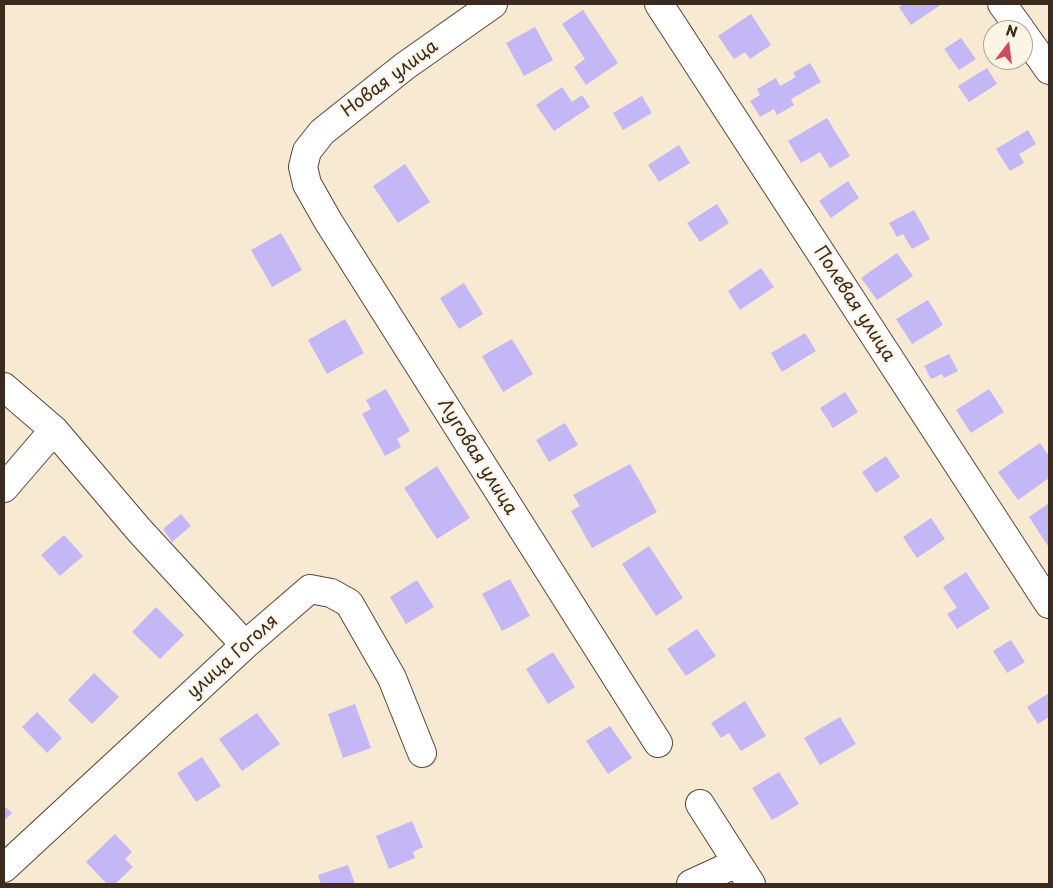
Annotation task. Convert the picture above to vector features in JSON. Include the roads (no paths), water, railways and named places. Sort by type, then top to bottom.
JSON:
[{"type":"street","name":"Новая улица","points":[[303,167],[307,151],[322,132],[406,66],[493,4]]},
{"type":"street","name":"Полевая улица","points":[[659,4],[1049,604]]},
{"type":"street","points":[[1002,4],[1014,20]]},
{"type":"street","points":[[1033,47],[1049,70]]},
{"type":"street","name":"Луговая улица","points":[[303,167],[307,184],[328,222],[658,743]]},
{"type":"street","points":[[4,387],[54,430],[139,530],[245,645]]},
{"type":"street","points":[[4,488],[54,430]]},
{"type":"street","name":"улица Гоголя","points":[[4,868],[245,645],[310,589],[331,593],[349,603],[392,678],[422,753]]},
{"type":"street","points":[[691,884],[744,874],[700,804]]}]
